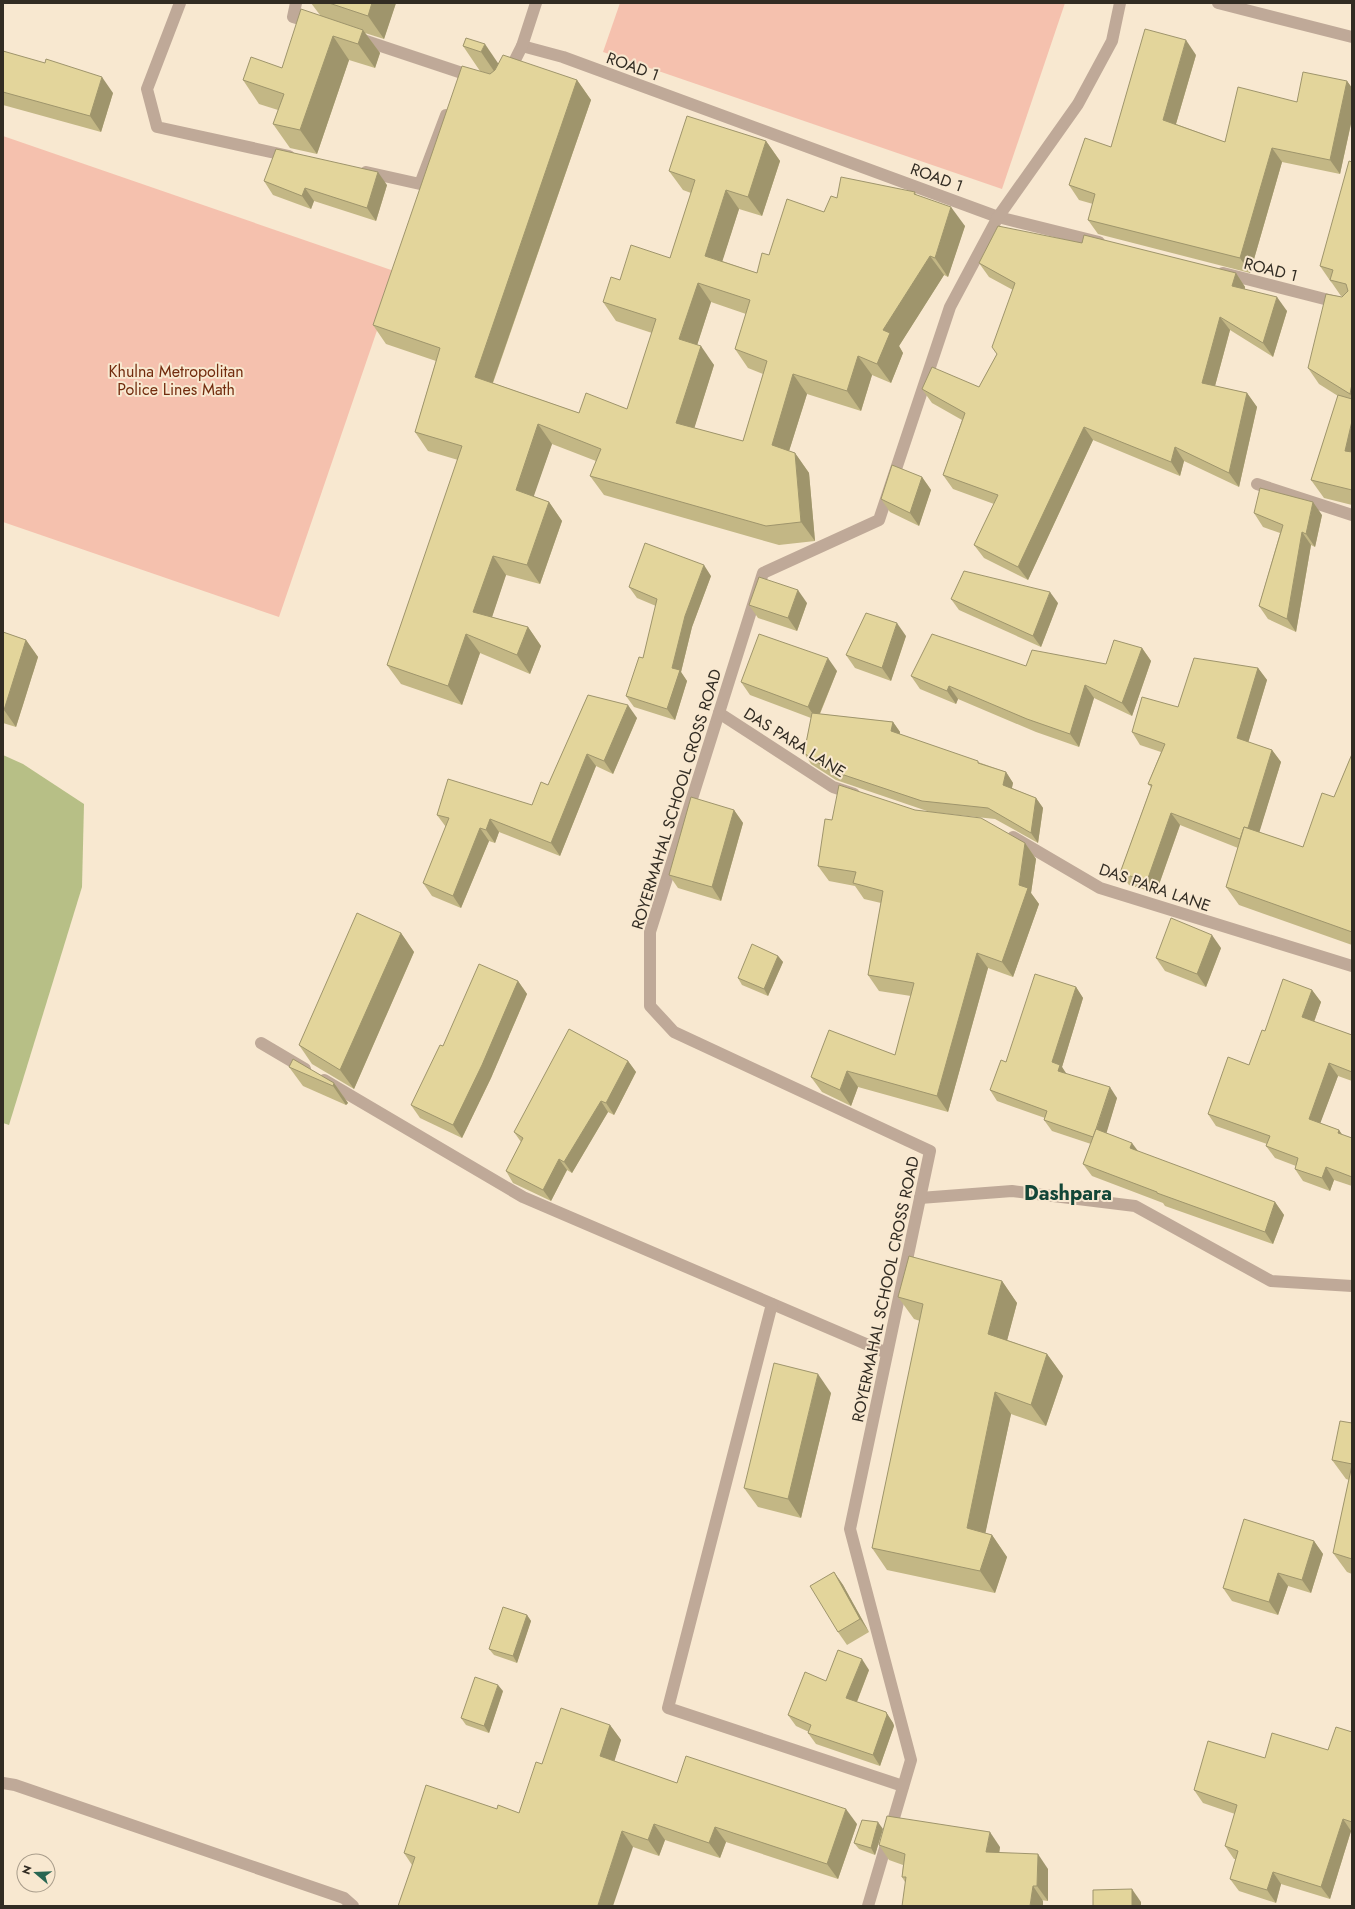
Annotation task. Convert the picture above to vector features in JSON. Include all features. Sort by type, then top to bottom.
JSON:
[{"type":"street","points":[[180,3],[147,89],[157,127],[304,159]]},
{"type":"street","points":[[296,3],[293,17],[322,26]]},
{"type":"street","points":[[502,86],[522,46],[536,3]]},
{"type":"street","name":"ROYERMAHAL SCHOOL CROSS ROAD","points":[[868,1906],[911,1760],[850,1529],[930,1151],[674,1032],[650,1006],[650,932],[763,573],[879,520],[950,306],[998,217],[1078,104],[1112,41],[1120,3]]},
{"type":"street","points":[[1218,3],[1352,37]]},
{"type":"street","points":[[344,34],[460,77],[488,82]]},
{"type":"street","name":"ROAD 1","points":[[522,46],[563,57],[998,217],[1114,246]]},
{"type":"street","points":[[358,171],[420,184],[450,102]]},
{"type":"street","name":"ROAD 1","points":[[1214,271],[1352,306]]},
{"type":"street","points":[[1257,484],[1352,515]]},
{"type":"street","name":"DAS PARA LANE","points":[[719,713],[833,787],[862,797]]},
{"type":"street","name":"DAS PARA LANE","points":[[1000,830],[1100,888],[1352,966]]},
{"type":"street","points":[[261,1043],[523,1197],[887,1353]]},
{"type":"street","points":[[920,1198],[1012,1192],[1135,1206],[1271,1281],[1352,1286]]},
{"type":"street","points":[[772,1304],[668,1708],[904,1786]]},
{"type":"street","points":[[3,1783],[16,1785],[344,1898],[353,1906]]},
{"type":"green space","points":[[620,3],[1065,3],[1002,189],[603,52]]},
{"type":"green space","name":"Khulna Metropolitan Police Lines Math","points":[[3,136],[397,272],[279,617],[3,522]]},
{"type":"shaded area","points":[[3,755],[23,764],[84,804],[82,887],[9,1125],[3,1123]]},
{"type":"building","points":[[329,3],[372,3],[368,16]]},
{"type":"building","points":[[301,9],[363,30],[358,44],[333,36],[300,130],[273,124],[284,94],[243,80],[251,57],[282,68]]},
{"type":"building","points":[[1145,29],[1186,40],[1163,120],[1225,142],[1238,87],[1297,102],[1303,72],[1347,81],[1330,160],[1272,148],[1240,258],[1088,220],[1095,194],[1069,185],[1085,138],[1111,147]]},
{"type":"building","points":[[466,38],[485,44],[481,52],[463,46]]},
{"type":"building","points":[[3,51],[45,63],[46,59],[102,77],[90,116],[3,92]]},
{"type":"building","points":[[503,55],[577,80],[475,377],[579,413],[586,393],[627,409],[656,319],[603,302],[611,277],[620,280],[631,245],[670,258],[695,180],[669,171],[687,116],[766,141],[748,197],[726,190],[705,256],[757,273],[762,253],[769,255],[787,199],[824,212],[831,196],[837,198],[841,177],[915,192],[914,194],[951,207],[935,258],[930,256],[883,330],[890,333],[877,364],[858,356],[847,391],[793,374],[772,445],[795,453],[801,522],[766,526],[590,476],[601,449],[538,424],[516,490],[549,502],[527,565],[493,556],[473,612],[528,627],[517,655],[466,634],[448,686],[387,665],[462,446],[415,432],[440,348],[373,325],[462,66],[490,74],[495,70]],"holes":[[[698,283],[750,300],[735,349],[767,361],[743,441],[676,423],[701,346],[679,339]]]},
{"type":"building","points":[[276,149],[378,172],[367,208],[305,188],[302,196],[264,181]]},
{"type":"building","points":[[1349,161],[1352,162],[1352,384],[1350,394],[1308,368],[1326,294],[1342,297],[1348,291],[1346,284],[1330,280],[1333,270],[1320,266]]},
{"type":"building","points":[[998,226],[1082,243],[1084,235],[1236,273],[1232,286],[1277,297],[1263,343],[1220,317],[1202,383],[1247,393],[1229,473],[1175,447],[1171,462],[1084,427],[1018,567],[974,545],[998,495],[943,475],[965,413],[922,389],[932,367],[979,387],[997,354],[992,347],[1015,283],[979,263]]},
{"type":"building","points":[[1338,395],[1352,399],[1352,421],[1345,451],[1352,452],[1352,490],[1311,480]]},
{"type":"building","points":[[892,465],[922,477],[910,513],[881,499]]},
{"type":"building","points":[[1260,488],[1313,502],[1306,534],[1302,532],[1287,619],[1259,606],[1283,525],[1254,513]]},
{"type":"building","points":[[645,543],[704,565],[685,616],[672,668],[680,670],[667,709],[626,696],[639,657],[643,658],[657,599],[629,587]]},
{"type":"building","points":[[964,571],[1050,592],[1033,636],[951,599]]},
{"type":"building","points":[[759,577],[798,590],[788,618],[749,605]]},
{"type":"building","points":[[866,613],[897,623],[882,668],[846,655]]},
{"type":"building","points":[[3,632],[26,640],[4,710],[3,709]]},
{"type":"building","points":[[759,634],[828,658],[808,707],[741,682]]},
{"type":"building","points":[[932,634],[1026,666],[1032,650],[1106,664],[1114,640],[1142,648],[1122,703],[1085,685],[1070,734],[1027,719],[949,686],[947,691],[911,676]]},
{"type":"building","points":[[1194,658],[1258,668],[1237,738],[1272,750],[1248,828],[1244,827],[1240,839],[1171,813],[1147,881],[1120,873],[1152,785],[1148,784],[1165,744],[1132,732],[1142,697],[1178,707]]},
{"type":"building","points":[[588,695],[628,705],[604,761],[587,754],[551,843],[490,819],[486,830],[480,828],[453,896],[423,883],[449,818],[437,815],[448,779],[532,805],[541,782],[548,785]]},
{"type":"building","points":[[812,713],[893,722],[891,731],[1006,772],[1003,785],[1036,798],[1031,833],[988,808],[922,801],[829,770],[804,753]]},
{"type":"building","points":[[1352,754],[1352,932],[1226,887],[1244,827],[1303,847],[1322,793],[1334,797]]},
{"type":"building","points":[[839,785],[915,810],[981,818],[1025,843],[1019,885],[1028,888],[1002,962],[977,953],[937,1096],[847,1071],[840,1090],[811,1077],[829,1030],[895,1055],[914,983],[868,975],[883,891],[853,883],[856,872],[818,866],[825,819],[832,820]]},
{"type":"building","points":[[691,797],[734,810],[712,887],[669,875]]},
{"type":"building","points":[[357,913],[401,933],[340,1070],[299,1045]]},
{"type":"building","points":[[1171,918],[1212,935],[1197,974],[1156,958]]},
{"type":"building","points":[[752,944],[778,956],[764,989],[738,978]]},
{"type":"building","points":[[479,964],[518,981],[482,1065],[453,1125],[411,1105],[440,1045],[443,1046]]},
{"type":"building","points":[[1035,974],[1076,987],[1052,1062],[1060,1065],[1058,1071],[1110,1087],[1093,1137],[1044,1120],[1047,1111],[990,1090],[1001,1060],[1006,1062]]},
{"type":"building","points":[[1283,979],[1312,990],[1302,1017],[1352,1035],[1352,1072],[1329,1063],[1309,1119],[1339,1130],[1338,1133],[1352,1138],[1352,1177],[1326,1167],[1322,1178],[1295,1169],[1298,1158],[1266,1146],[1270,1136],[1208,1114],[1228,1057],[1249,1065],[1262,1030],[1265,1031]]},
{"type":"building","points":[[569,1029],[628,1061],[606,1103],[601,1101],[564,1162],[559,1159],[543,1190],[506,1171],[523,1138],[514,1132]]},
{"type":"building","points":[[293,1059],[334,1083],[333,1086],[289,1067]]},
{"type":"building","points":[[1096,1129],[1132,1143],[1130,1148],[1275,1202],[1265,1232],[1157,1193],[1083,1164]]},
{"type":"building","points":[[909,1256],[1002,1281],[988,1334],[1047,1354],[1031,1405],[995,1392],[967,1528],[992,1535],[980,1571],[872,1548],[923,1304],[898,1297]]},
{"type":"building","points":[[774,1363],[818,1374],[788,1499],[744,1488]]},
{"type":"building","points":[[1340,1421],[1352,1423],[1352,1464],[1332,1460]]},
{"type":"building","points":[[1352,1465],[1352,1559],[1333,1553]]},
{"type":"building","points":[[1244,1519],[1314,1541],[1302,1580],[1278,1573],[1269,1602],[1223,1588]]},
{"type":"building","points":[[834,1572],[860,1619],[838,1632],[810,1586]]},
{"type":"building","points":[[503,1607],[527,1615],[513,1656],[489,1649]]},
{"type":"building","points":[[838,1650],[862,1659],[846,1698],[886,1712],[887,1715],[873,1755],[808,1733],[811,1725],[788,1715],[805,1672],[826,1681]]},
{"type":"building","points":[[475,1677],[498,1685],[484,1726],[461,1718]]},
{"type":"building","points":[[561,1708],[610,1725],[600,1756],[677,1783],[686,1756],[846,1809],[827,1864],[715,1827],[709,1843],[654,1824],[648,1840],[622,1831],[598,1905],[600,1906],[398,1906],[415,1857],[404,1853],[426,1785],[497,1809],[498,1805],[519,1813],[536,1762],[542,1764]]},
{"type":"building","points":[[1336,1727],[1352,1732],[1352,1822],[1343,1819],[1321,1887],[1273,1872],[1267,1890],[1230,1879],[1238,1851],[1225,1846],[1237,1805],[1194,1790],[1208,1741],[1265,1758],[1272,1733],[1328,1750]]},
{"type":"building","points":[[887,1816],[990,1832],[986,1852],[1038,1854],[1037,1886],[1033,1886],[1030,1906],[902,1906],[906,1877],[902,1877],[905,1854],[879,1845]]},
{"type":"building","points":[[862,1820],[878,1822],[871,1848],[854,1843]]},
{"type":"building","points":[[1132,1889],[1132,1906],[1093,1906],[1093,1890]]},
{"type":"district","name":"Dashpara","points":[[1068,1193]]}]
